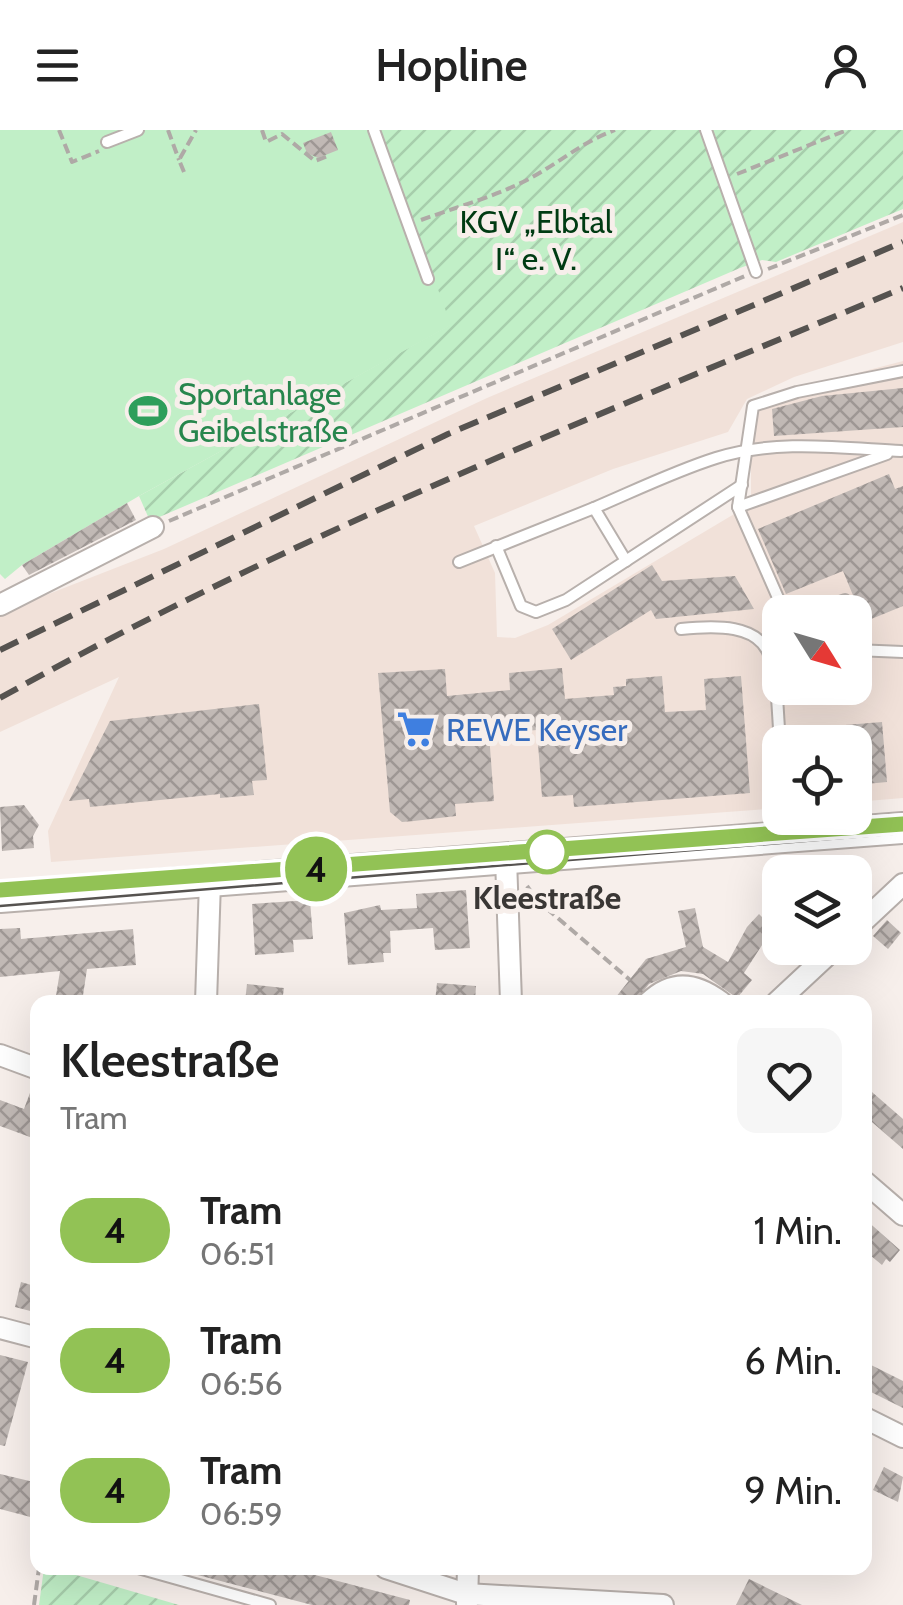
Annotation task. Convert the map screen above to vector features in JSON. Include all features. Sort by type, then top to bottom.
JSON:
[{"type":"main road","points":[[872,828],[903,828]]},
{"type":"main road","points":[[0,897],[506,859],[762,830]]},
{"type":"street","points":[[0,605],[153,527]]},
{"type":"street","points":[[506,859],[511,995]]},
{"type":"street","points":[[206,995],[210,882]]},
{"type":"street","points":[[872,913],[903,884]]},
{"type":"street","points":[[785,995],[817,965]]},
{"type":"street","points":[[658,995],[686,984],[699,986],[711,995]]},
{"type":"street","points":[[0,1055],[30,1067]]},
{"type":"street","points":[[872,1188],[903,1215]]},
{"type":"street","points":[[0,1328],[30,1336]]},
{"type":"street","points":[[872,1422],[903,1437]]},
{"type":"street","points":[[404,1575],[466,1600],[663,1605]]},
{"type":"street","points":[[466,1600],[468,1575]]},
{"type":"lane","points":[[106,142],[138,130]]},
{"type":"lane","points":[[374,130],[428,278]]},
{"type":"lane","points":[[706,130],[756,272]]},
{"type":"lane","points":[[777,595],[738,508],[753,406],[797,392],[903,371]]},
{"type":"lane","points":[[459,562],[718,457],[814,446],[902,451]]},
{"type":"lane","points":[[738,508],[872,457],[902,451]]},
{"type":"lane","points":[[496,546],[521,606],[536,612],[566,600],[742,485]]},
{"type":"lane","points":[[594,508],[626,562]]},
{"type":"lane","points":[[681,629],[725,624],[756,638],[777,674],[779,725]]},
{"type":"lane","points":[[872,651],[903,652]]},
{"type":"lane","points":[[163,1575],[270,1605]]},
{"type":"path","points":[[59,130],[72,162],[108,147],[106,142]]},
{"type":"path","points":[[168,130],[184,172]]},
{"type":"path","points":[[179,160],[196,130]]},
{"type":"path","points":[[262,130],[266,142],[281,132],[315,161],[328,156]]},
{"type":"path","points":[[409,225],[516,185],[576,146],[615,130]]},
{"type":"path","points":[[723,180],[847,130]]},
{"type":"path","points":[[153,527],[756,272],[787,265],[903,215]]},
{"type":"path","points":[[506,859],[538,901],[630,980]]},
{"type":"path","points":[[34,1605],[38,1575]]},
{"type":"shaded area","points":[[903,222],[903,342],[794,377],[747,399],[728,432],[613,469],[474,526],[495,573],[497,637],[515,638],[548,625],[751,504],[751,401],[903,361],[903,798],[872,801],[872,725],[762,725],[762,809],[51,862],[48,831],[119,677],[0,732],[0,613],[164,549],[487,398]]},
{"type":"green space","name":"Sportanlage Geibelstraße","points":[[0,130],[380,130],[451,325],[139,496],[5,579],[0,574]]},
{"type":"green space","name":"KGV „Elbtal I“ e. V.","points":[[380,130],[903,130],[903,209],[776,262],[762,260],[740,268],[150,521],[139,496],[450,325]]},
{"type":"green space","points":[[43,1575],[76,1575],[179,1605],[39,1605]]},
{"type":"building","points":[[331,132],[338,150],[318,158],[307,153],[303,143]]},
{"type":"building","points":[[903,388],[903,427],[774,436],[772,409],[822,396]]},
{"type":"building","points":[[889,474],[895,489],[903,486],[903,606],[872,619],[872,595],[853,595],[843,571],[786,594],[758,529]]},
{"type":"building","points":[[127,503],[136,520],[29,575],[22,565]]},
{"type":"building","points":[[652,565],[662,581],[735,576],[754,609],[656,619],[651,610],[571,660],[552,629]]},
{"type":"building","points":[[562,668],[565,699],[614,695],[613,687],[626,686],[626,679],[662,676],[665,712],[706,710],[704,679],[741,676],[750,793],[574,807],[573,795],[542,797],[537,730],[489,734],[494,801],[455,804],[456,816],[414,821],[402,822],[390,812],[378,673],[445,669],[447,696],[510,690],[509,673]]},
{"type":"building","points":[[259,704],[267,780],[252,781],[254,795],[220,798],[220,794],[90,807],[89,799],[69,801],[110,721]]},
{"type":"building","points":[[882,722],[887,782],[872,783],[872,725],[845,725]]},
{"type":"building","points":[[24,805],[39,825],[33,836],[34,848],[2,851],[0,807]]},
{"type":"building","points":[[466,890],[470,948],[435,950],[433,928],[390,931],[391,953],[383,953],[384,962],[348,965],[344,913],[380,905],[381,910],[417,908],[416,894]]},
{"type":"building","points":[[310,900],[313,939],[293,940],[294,952],[255,955],[252,904]]},
{"type":"building","points":[[695,908],[703,947],[728,962],[747,927],[759,914],[762,917],[762,945],[744,973],[752,980],[740,995],[733,995],[703,974],[681,971],[649,984],[640,995],[618,995],[646,959],[686,947],[678,911]]},
{"type":"building","points":[[887,920],[901,933],[888,949],[873,936]]},
{"type":"building","points":[[20,928],[21,939],[133,929],[136,965],[87,969],[83,995],[56,995],[60,971],[0,977],[0,929]]},
{"type":"building","points":[[437,983],[476,986],[475,995],[436,995]]},
{"type":"building","points":[[247,984],[284,988],[283,995],[246,995]]},
{"type":"building","points":[[872,1092],[903,1119],[903,1149],[872,1122]]},
{"type":"building","points":[[30,1093],[30,1137],[0,1126],[0,1100],[24,1109]]},
{"type":"building","points":[[872,1225],[900,1250],[882,1265],[872,1257]]},
{"type":"building","points":[[21,1282],[30,1285],[30,1311],[15,1307]]},
{"type":"building","points":[[0,1355],[28,1362],[5,1446],[0,1445]]},
{"type":"building","points":[[872,1366],[903,1381],[903,1408],[872,1392]]},
{"type":"building","points":[[884,1467],[903,1477],[898,1502],[873,1490]]},
{"type":"building","points":[[0,1474],[30,1481],[30,1517],[0,1509]]},
{"type":"building","points":[[198,1575],[315,1575],[410,1600],[409,1605],[312,1605]]},
{"type":"building","points":[[749,1579],[802,1605],[736,1605]]},
{"type":"tram line","name":"4","points":[[0,890],[85,887],[903,824]]},
{"type":"tram line","points":[[0,906],[903,833]]},
{"type":"railway","points":[[0,650],[448,434],[903,242]]},
{"type":"railway","points":[[0,698],[109,639],[332,531],[903,288]]},
{"type":"place","name":"Sportanlage Geibelstraße","points":[[148,411]]},
{"type":"place","name":"REWE Keyser","points":[[416,729]]},
{"type":"place","name":"Kleestraße","points":[[547,852]]}]
